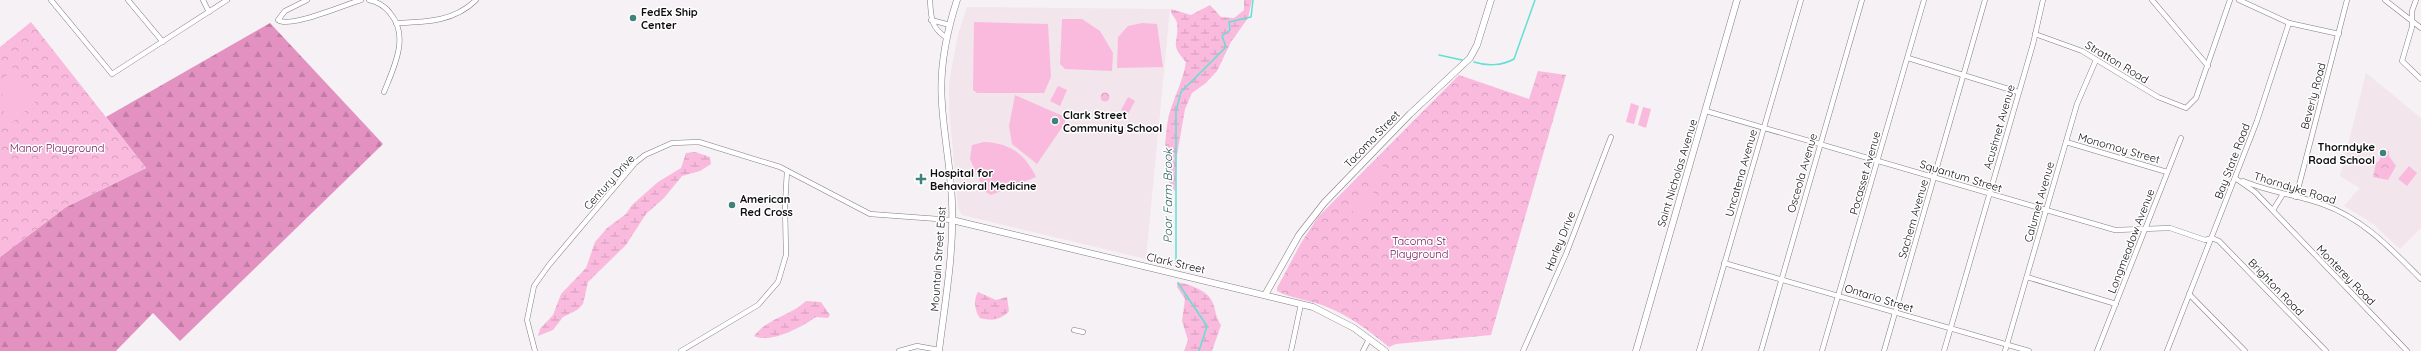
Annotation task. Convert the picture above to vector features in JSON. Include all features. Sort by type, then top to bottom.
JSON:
[{"type":"street","points":[[51,0],[110,73],[115,74],[227,0]]},
{"type":"street","points":[[128,0],[163,42]]},
{"type":"street","points":[[203,0],[209,12]]},
{"type":"street","points":[[306,0],[285,11],[278,20],[287,22],[322,14],[361,0]]},
{"type":"street","points":[[369,0],[382,5],[396,23],[400,43],[384,92]]},
{"type":"street","points":[[396,23],[440,19],[463,11],[476,0]]},
{"type":"street","points":[[930,0],[931,20],[934,28],[947,38]]},
{"type":"street","name":"Mountain Street East","points":[[939,351],[949,266],[952,220],[949,160],[941,103],[942,70],[947,38],[957,0]]},
{"type":"street","name":"Saint Nicholas Avenue","points":[[1636,351],[1737,0]]},
{"type":"street","name":"Uncatena Avenue","points":[[1699,351],[1801,0]]},
{"type":"street","name":"Osceola Avenue","points":[[1760,351],[1862,0]]},
{"type":"street","name":"Pocasset Avenue","points":[[1822,351],[1924,0]]},
{"type":"street","name":"Sachem Avenue","points":[[1884,351],[1985,0]]},
{"type":"street","name":"Acushnet Avenue","points":[[1944,351],[2036,34],[2043,0]]},
{"type":"street","points":[[2152,0],[2208,66]]},
{"type":"street","points":[[2208,66],[2230,0]]},
{"type":"street","points":[[2239,0],[2289,23],[2339,34]]},
{"type":"street","name":"Beverly Road","points":[[2296,197],[2347,0]]},
{"type":"street","points":[[2385,0],[2421,28]]},
{"type":"street","points":[[2416,0],[2411,20],[2412,27],[2402,61],[2421,79]]},
{"type":"street","name":"Tacoma Street","points":[[1266,295],[1300,235],[1324,203],[1410,114],[1470,58],[1477,45],[1489,1]]},
{"type":"street","points":[[931,20],[950,25]]},
{"type":"street","name":"Bay State Road","points":[[2167,351],[2236,178],[2265,99],[2289,23]]},
{"type":"street","name":"Stratton Road","points":[[2036,34],[2077,49],[2158,97],[2182,108],[2188,107],[2196,98],[2208,66]]},
{"type":"street","points":[[1908,58],[2018,92]]},
{"type":"street","name":"Calumet Avenue","points":[[2005,351],[2079,97],[2096,60]]},
{"type":"street","name":"Squantum Street","points":[[1706,111],[2115,230],[2170,228],[2205,240],[2212,238]]},
{"type":"street","name":"Harley Drive","points":[[1523,351],[1566,254],[1611,137]]},
{"type":"street","name":"Longmeadow Avenue","points":[[2097,351],[2167,172],[2182,138]]},
{"type":"street","name":"Century Drive","points":[[535,351],[527,320],[534,286],[590,217],[646,155],[672,143],[699,142],[724,148],[788,171],[870,214],[952,220]]},
{"type":"street","name":"Monomoy Street","points":[[2066,142],[2167,172]]},
{"type":"street","points":[[682,351],[758,305],[778,282],[786,255],[785,205],[788,171]]},
{"type":"street","name":"Thorndyke Road","points":[[2236,178],[2283,194],[2323,204],[2356,220],[2382,239],[2421,279]]},
{"type":"street","name":"Monterey Road","points":[[2236,178],[2255,192],[2273,210],[2407,351]]},
{"type":"street","points":[[2273,210],[2283,194]]},
{"type":"street","name":"Clark Street","points":[[952,220],[1301,304],[1341,320],[1385,351]]},
{"type":"street","name":"Brighton Road","points":[[2212,238],[2219,241],[2326,351]]},
{"type":"street","name":"Ontario Street","points":[[1724,263],[2029,351]]},
{"type":"street","points":[[2026,277],[2116,304]]},
{"type":"street","points":[[2189,294],[2245,351]]},
{"type":"street","points":[[1291,351],[1301,304]]},
{"type":"street","points":[[1074,330],[1083,332]]},
{"type":"street","points":[[1363,351],[1369,339]]},
{"type":"street","points":[[899,351],[908,347],[917,346],[939,351]]},
{"type":"shaded area","name":"Clark Street Community School","points":[[967,7],[1170,9],[1146,259],[962,215],[958,208],[949,108],[949,82],[958,34]]},
{"type":"shaded area","name":"Thorndyke Road School","points":[[2366,73],[2421,118],[2421,228],[2400,249],[2372,223],[2344,206],[2360,188],[2340,176]]},
{"type":"green space","points":[[1244,0],[1252,0],[1248,18],[1231,42],[1217,71],[1206,83],[1192,93],[1185,109],[1177,155],[1175,191],[1168,176],[1165,143],[1169,115],[1183,76],[1186,62],[1176,47],[1177,23],[1176,19],[1171,13],[1171,9],[1191,15],[1210,5],[1221,17],[1234,18],[1244,10]]},
{"type":"green space","points":[[1062,19],[1082,19],[1100,31],[1113,53],[1112,71],[1065,69],[1060,64]]},
{"type":"green space","name":"Manor Playground","points":[[31,22],[146,168],[66,207],[0,257],[0,47]]},
{"type":"green space","points":[[974,22],[1048,24],[1051,77],[1044,93],[977,93],[973,90]]},
{"type":"green space","points":[[270,23],[383,144],[180,341],[153,313],[116,351],[0,351],[0,257],[66,207],[146,168],[106,117]]},
{"type":"green space","points":[[1142,23],[1157,24],[1163,67],[1117,68],[1118,37],[1128,26]]},
{"type":"green space","points":[[11,66],[40,98],[8,126],[5,119],[2,96],[7,73]]},
{"type":"green space","name":"Tacoma St Playground","points":[[1538,71],[1566,75],[1491,335],[1396,344],[1389,347],[1340,313],[1322,305],[1277,291],[1277,288],[1301,243],[1318,217],[1459,75],[1529,99]]},
{"type":"green space","points":[[1058,86],[1067,90],[1060,106],[1050,101]]},
{"type":"green space","points":[[1105,92],[1110,97],[1105,102],[1100,97]]},
{"type":"green space","points":[[1015,95],[1065,117],[1065,123],[1037,164],[1012,144],[1009,126]]},
{"type":"green space","points":[[1128,97],[1135,101],[1128,114],[1121,110]]},
{"type":"green space","points":[[1631,103],[1639,106],[1634,124],[1626,122]]},
{"type":"green space","points":[[1643,107],[1651,109],[1646,128],[1638,125]]},
{"type":"green space","points":[[984,142],[1002,145],[1016,151],[1027,162],[1036,177],[991,195],[984,191],[970,159],[972,145]]},
{"type":"green space","points":[[2383,151],[2389,151],[2389,156],[2396,166],[2388,180],[2373,177],[2376,163],[2379,161]]},
{"type":"green space","points":[[695,152],[710,157],[711,164],[700,171],[682,176],[664,198],[646,214],[626,245],[588,282],[583,304],[577,310],[563,317],[553,330],[538,336],[540,329],[553,315],[561,294],[586,268],[595,242],[607,228],[626,214],[632,205],[658,182],[681,168],[686,153]]},
{"type":"green space","points":[[1378,161],[1386,170],[1373,183],[1364,174]]},
{"type":"green space","points":[[2409,166],[2417,173],[2407,186],[2398,179]]},
{"type":"green space","points":[[1369,188],[1379,198],[1359,218],[1349,208]]},
{"type":"green space","points":[[1177,282],[1192,286],[1210,297],[1221,325],[1212,351],[1184,351],[1188,340],[1182,321],[1185,299],[1177,287]]},
{"type":"green space","points":[[978,292],[996,300],[1007,297],[1009,311],[996,319],[980,318],[975,305],[976,295]]},
{"type":"green space","points":[[806,301],[821,302],[830,315],[828,318],[816,317],[795,330],[769,338],[754,336],[766,325],[800,306]]},
{"type":"waterway","name":"Poor Farm Brook","points":[[1176,267],[1176,111],[1181,92],[1226,47],[1222,36],[1230,30],[1229,22],[1251,17],[1253,0]]},
{"type":"waterway","points":[[1474,62],[1494,65],[1514,59],[1535,0]]},
{"type":"waterway","points":[[1439,55],[1462,60]]},
{"type":"waterway","name":"Poor Farm Brook","points":[[1178,283],[1207,326],[1199,351]]},
{"type":"place","name":"FedEx Ship Center","points":[[633,18]]},
{"type":"place","name":"Clark Street Community School","points":[[1055,121]]},
{"type":"place","name":"Thorndyke Road School","points":[[2383,153]]},
{"type":"place","name":"Hospital for Behavioral Medicine","points":[[921,179]]},
{"type":"place","name":"American Red Cross","points":[[732,205]]}]
